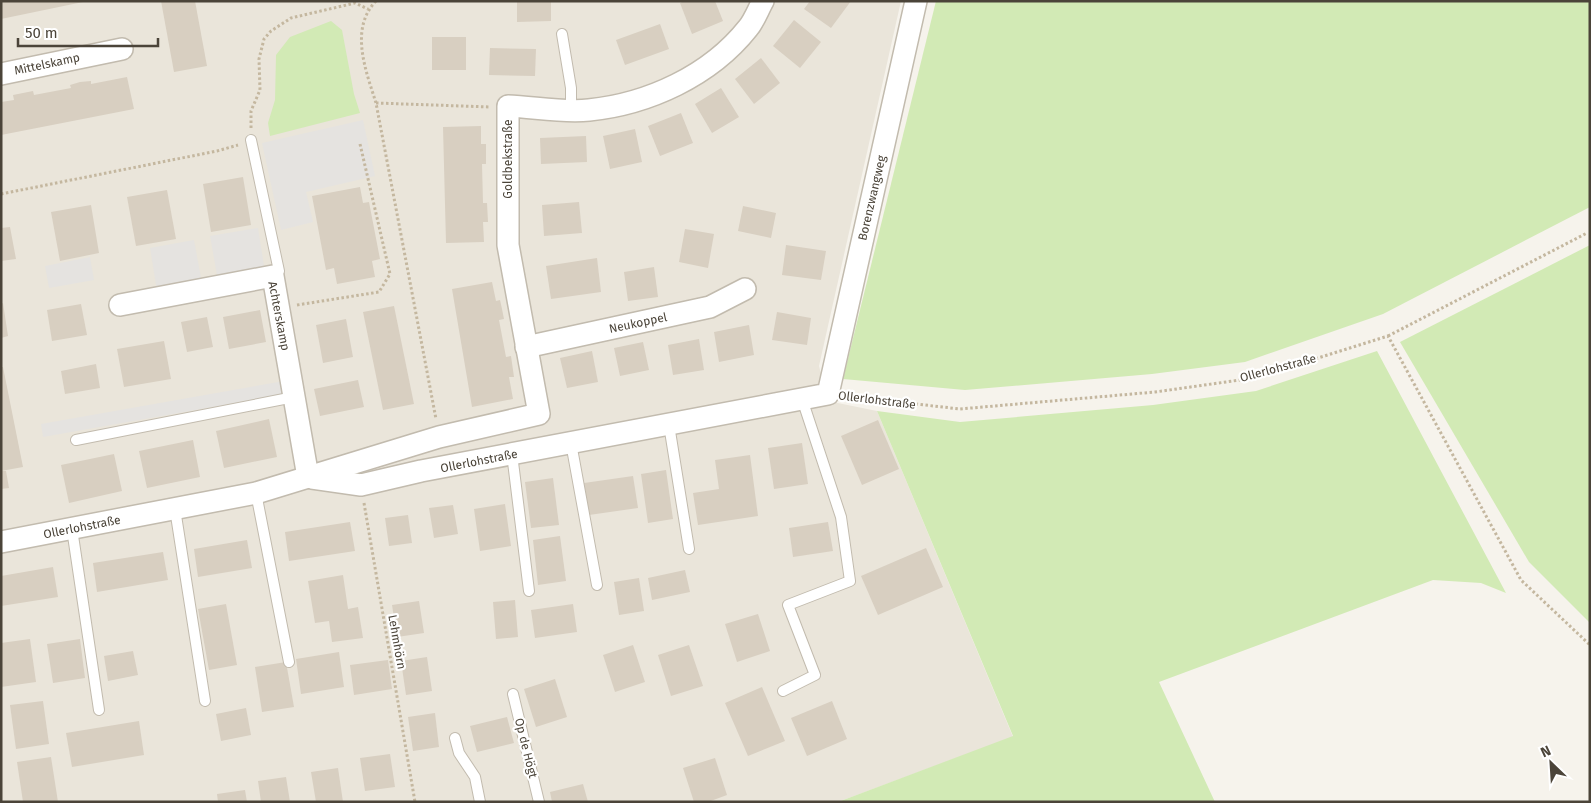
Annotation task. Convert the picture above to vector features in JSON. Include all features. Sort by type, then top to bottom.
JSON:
[{"type":"street","name":"Goldbekstraße","points":[[539,414],[508,245],[508,106],[587,110],[633,102],[666,90],[717,60],[749,27],[762,1]]},
{"type":"street","name":"Borenzwangweg","points":[[828,394],[916,1]]},
{"type":"street","name":"Mittelskamp","points":[[1,74],[122,49]]},
{"type":"street","name":"Achterskamp","points":[[120,305],[273,276],[308,477]]},
{"type":"street","name":"Neukoppel","points":[[526,347],[710,307],[745,289]]},
{"type":"street","name":"Ollerlohstraße","points":[[308,477],[361,485],[512,454],[828,394]]},
{"type":"street","name":"Ollerlohstraße","points":[[1,542],[256,493],[439,437],[539,414]]},
{"type":"lane","points":[[562,34],[571,88],[571,110]]},
{"type":"lane","points":[[251,140],[279,271],[273,276]]},
{"type":"lane","points":[[76,440],[294,397]]},
{"type":"lane","points":[[783,691],[815,675],[788,606],[850,581],[841,517],[802,399]]},
{"type":"lane","points":[[669,425],[689,549]]},
{"type":"lane","points":[[571,443],[597,585]]},
{"type":"lane","points":[[512,454],[529,591]]},
{"type":"lane","points":[[256,493],[289,662]]},
{"type":"lane","points":[[175,509],[206,701]]},
{"type":"lane","points":[[72,529],[99,710]]},
{"type":"lane","name":"Op de Högt","points":[[514,694],[540,802]]},
{"type":"lane","points":[[456,738],[459,753],[475,777],[480,802]]},
{"type":"path","points":[[375,2],[368,9],[362,32],[362,60],[376,103],[439,437]]},
{"type":"path","points":[[1,194],[217,151],[251,140],[251,111],[260,90],[259,59],[264,39],[291,18],[355,3],[368,9]]},
{"type":"path","points":[[376,103],[508,106]]},
{"type":"path","points":[[279,308],[379,292],[390,274],[360,144]]},
{"type":"path","name":"Ollerlohstraße","points":[[828,394],[960,409],[1155,392],[1254,378],[1388,336],[1587,233]]},
{"type":"path","points":[[1388,336],[1521,580],[1590,645]]},
{"type":"path","name":"Lehmhörn","points":[[361,485],[415,802]]},
{"type":"shaded area","points":[[1,1],[901,1],[819,366],[828,401],[877,411],[1013,737],[838,802],[1,802]]},
{"type":"shaded area","points":[[363,120],[375,176],[306,192],[313,222],[281,230],[262,143]]},
{"type":"shaded area","points":[[258,228],[265,272],[218,281],[210,236]]},
{"type":"shaded area","points":[[194,240],[202,283],[157,291],[150,248]]},
{"type":"shaded area","points":[[90,257],[94,280],[49,288],[45,266]]},
{"type":"shaded area","points":[[284,381],[286,394],[43,437],[41,424]]},
{"type":"green space","points":[[936,1],[1590,1],[1590,207],[1383,314],[1245,362],[1152,374],[965,390],[843,379]]},
{"type":"green space","points":[[331,21],[342,30],[354,94],[360,113],[270,136],[268,123],[275,100],[276,55],[290,37]]},
{"type":"green space","points":[[1590,245],[1590,623],[1529,562],[1400,342]]},
{"type":"green space","points":[[1377,351],[1506,593],[1481,583],[1433,580],[1159,682],[1215,802],[838,802],[1013,736],[877,411],[960,422],[1153,405],[1256,391]]},
{"type":"building","points":[[1,1],[83,1],[83,2],[1,19]]},
{"type":"building","points":[[161,1],[195,1],[207,66],[174,72]]},
{"type":"building","points":[[517,1],[551,1],[551,21],[517,22]]},
{"type":"building","points":[[684,1],[715,1],[723,21],[692,34],[680,3]]},
{"type":"building","points":[[810,1],[851,1],[831,28],[804,9]]},
{"type":"building","points":[[794,20],[821,42],[800,68],[773,46]]},
{"type":"building","points":[[660,24],[669,49],[625,65],[616,40]]},
{"type":"building","points":[[432,37],[466,37],[466,70],[432,70]]},
{"type":"building","points":[[490,48],[536,49],[535,76],[489,75]]},
{"type":"building","points":[[761,58],[780,83],[754,104],[735,79]]},
{"type":"building","points":[[127,77],[134,109],[1,135],[1,102],[14,100],[13,95],[33,91],[34,95],[71,88],[70,85],[80,82],[91,81],[91,84]]},
{"type":"building","points":[[721,88],[739,117],[712,133],[695,104]]},
{"type":"building","points":[[681,113],[693,143],[660,156],[648,126]]},
{"type":"building","points":[[481,126],[481,144],[486,144],[486,164],[482,164],[483,203],[487,203],[488,222],[483,222],[484,242],[446,243],[443,127]]},
{"type":"building","points":[[635,129],[642,162],[610,169],[603,136]]},
{"type":"building","points":[[586,136],[587,162],[541,164],[540,138]]},
{"type":"building","points":[[243,177],[251,225],[211,232],[203,184]]},
{"type":"building","points":[[360,187],[363,203],[369,202],[380,259],[372,261],[375,277],[337,284],[334,268],[326,270],[312,196]]},
{"type":"building","points":[[167,190],[176,239],[136,246],[127,197]]},
{"type":"building","points":[[579,202],[582,233],[544,236],[542,205]]},
{"type":"building","points":[[91,205],[99,253],[60,261],[51,212]]},
{"type":"building","points":[[743,206],[776,213],[771,238],[738,231]]},
{"type":"building","points":[[10,227],[16,259],[1,261],[1,228]]},
{"type":"building","points":[[685,229],[714,234],[708,268],[679,262]]},
{"type":"building","points":[[786,245],[826,251],[821,280],[782,275]]},
{"type":"building","points":[[597,258],[601,292],[551,299],[546,266]]},
{"type":"building","points":[[654,267],[658,297],[628,301],[624,272]]},
{"type":"building","points":[[492,282],[496,301],[500,300],[504,319],[499,320],[506,357],[511,356],[514,377],[509,377],[513,399],[472,407],[452,289]]},
{"type":"building","points":[[3,303],[8,336],[1,338],[1,304]]},
{"type":"building","points":[[81,304],[87,335],[52,341],[47,310]]},
{"type":"building","points":[[394,306],[414,404],[383,410],[363,312]]},
{"type":"building","points":[[260,310],[266,342],[229,349],[223,317]]},
{"type":"building","points":[[777,312],[811,318],[807,345],[772,340]]},
{"type":"building","points":[[207,317],[213,347],[187,352],[181,322]]},
{"type":"building","points":[[346,319],[353,357],[323,363],[316,325]]},
{"type":"building","points":[[749,325],[754,355],[719,362],[714,332]]},
{"type":"building","points":[[699,339],[704,370],[673,375],[668,345]]},
{"type":"building","points":[[164,341],[171,379],[124,387],[117,349]]},
{"type":"building","points":[[643,342],[649,370],[620,376],[614,348]]},
{"type":"building","points":[[592,351],[598,382],[567,388],[560,358]]},
{"type":"building","points":[[96,364],[100,388],[65,394],[61,371]]},
{"type":"building","points":[[1,367],[3,367],[23,467],[1,471]]},
{"type":"building","points":[[358,380],[364,407],[320,416],[314,389]]},
{"type":"building","points":[[269,419],[277,457],[224,468],[216,431]]},
{"type":"building","points":[[878,420],[899,469],[862,485],[841,436]]},
{"type":"building","points":[[193,440],[200,477],[147,488],[139,451]]},
{"type":"building","points":[[802,443],[808,484],[774,489],[768,448]]},
{"type":"building","points":[[114,454],[122,491],[69,503],[61,465]]},
{"type":"building","points":[[750,455],[758,516],[698,525],[693,493],[719,489],[715,460]]},
{"type":"building","points":[[666,470],[673,519],[648,523],[641,474]]},
{"type":"building","points":[[1,471],[6,471],[9,488],[1,489]]},
{"type":"building","points":[[633,476],[638,508],[589,515],[584,483]]},
{"type":"building","points":[[553,478],[559,525],[531,528],[525,482]]},
{"type":"building","points":[[505,504],[511,546],[480,551],[474,509]]},
{"type":"building","points":[[453,505],[458,534],[434,538],[429,508]]},
{"type":"building","points":[[408,515],[412,543],[389,546],[385,518]]},
{"type":"building","points":[[350,522],[355,551],[289,561],[285,532]]},
{"type":"building","points":[[828,522],[833,551],[793,557],[789,528]]},
{"type":"building","points":[[560,536],[566,581],[538,585],[533,540]]},
{"type":"building","points":[[247,540],[252,568],[198,577],[194,549]]},
{"type":"building","points":[[926,548],[943,587],[878,615],[861,576]]},
{"type":"building","points":[[163,552],[168,580],[97,592],[93,563]]},
{"type":"building","points":[[53,567],[58,597],[1,606],[1,576]]},
{"type":"building","points":[[685,570],[690,592],[652,600],[648,578]]},
{"type":"building","points":[[343,575],[348,609],[358,607],[363,638],[332,642],[329,621],[315,623],[308,581]]},
{"type":"building","points":[[639,578],[644,611],[619,615],[614,582]]},
{"type":"building","points":[[515,600],[518,637],[496,639],[493,602]]},
{"type":"building","points":[[419,601],[424,633],[397,637],[392,605]]},
{"type":"building","points":[[226,604],[237,665],[209,670],[198,609]]},
{"type":"building","points":[[573,604],[577,632],[535,638],[531,610]]},
{"type":"building","points":[[758,614],[770,651],[737,662],[725,624]]},
{"type":"building","points":[[30,639],[36,682],[1,687],[1,643]]},
{"type":"building","points":[[80,639],[85,678],[53,683],[47,644]]},
{"type":"building","points":[[633,645],[645,682],[615,692],[603,655]]},
{"type":"building","points":[[689,645],[703,686],[671,696],[658,655]]},
{"type":"building","points":[[133,651],[138,675],[108,681],[104,656]]},
{"type":"building","points":[[339,652],[344,687],[301,694],[296,659]]},
{"type":"building","points":[[427,657],[432,691],[406,695],[401,661]]},
{"type":"building","points":[[388,660],[392,689],[354,695],[350,665]]},
{"type":"building","points":[[286,662],[294,707],[262,712],[255,667]]},
{"type":"building","points":[[555,679],[567,717],[536,727],[524,689]]},
{"type":"building","points":[[762,687],[785,741],[748,756],[725,703]]},
{"type":"building","points":[[43,701],[49,744],[16,749],[10,705]]},
{"type":"building","points":[[832,701],[847,739],[807,756],[791,718]]},
{"type":"building","points":[[246,708],[251,735],[221,741],[216,714]]},
{"type":"building","points":[[435,713],[439,747],[413,751],[408,717]]},
{"type":"building","points":[[507,717],[514,743],[477,752],[470,726]]},
{"type":"building","points":[[139,721],[144,755],[72,767],[66,733]]},
{"type":"building","points":[[390,754],[395,787],[365,791],[360,758]]},
{"type":"building","points":[[51,757],[58,802],[23,802],[17,762]]},
{"type":"building","points":[[715,758],[727,795],[708,802],[694,802],[683,768]]},
{"type":"building","points":[[338,768],[343,802],[316,802],[311,772]]},
{"type":"building","points":[[286,777],[290,802],[261,802],[258,781]]},
{"type":"building","points":[[583,784],[588,802],[552,802],[550,792]]},
{"type":"building","points":[[245,790],[247,802],[218,802],[217,794]]}]
